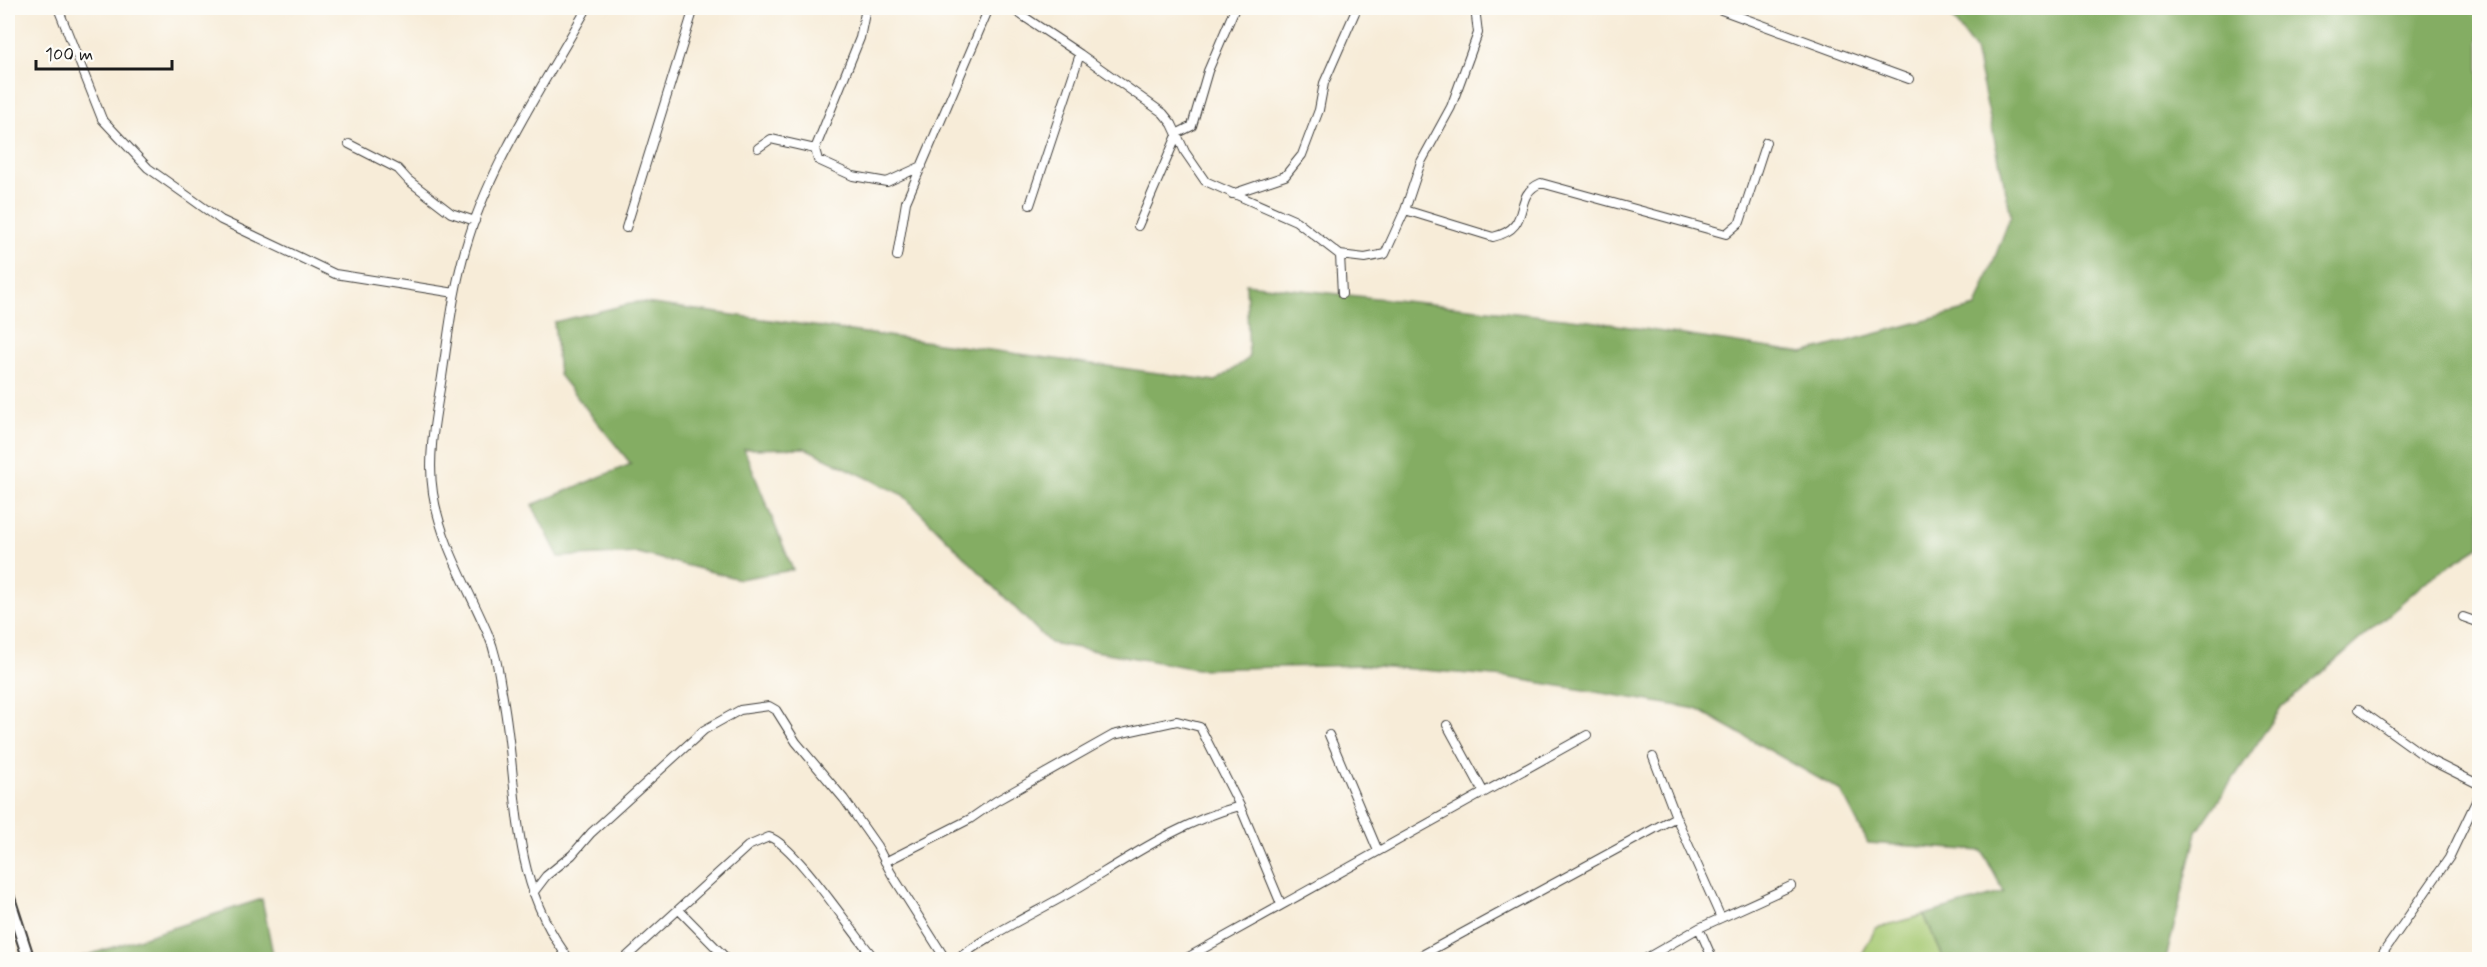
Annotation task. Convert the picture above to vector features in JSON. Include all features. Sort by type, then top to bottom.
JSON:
[{"type":"main road","points":[[8,895],[29,960]]},
{"type":"street","points":[[58,8],[102,119],[148,168],[221,220],[335,274],[455,293]]},
{"type":"street","points":[[570,960],[550,932],[533,893],[522,857],[512,753],[496,656],[454,567],[433,492],[435,423],[455,293],[475,221],[498,169],[587,8]]},
{"type":"street","points":[[626,228],[694,8]]},
{"type":"street","points":[[866,8],[860,38],[815,149],[818,160],[853,176],[886,182],[922,166]]},
{"type":"street","points":[[897,256],[906,202],[989,8]]},
{"type":"street","points":[[1011,8],[1163,113],[1178,133],[1185,153],[1204,181],[1296,221],[1340,255],[1365,258],[1385,254],[1405,210],[1421,162],[1451,107],[1478,33],[1475,8]]},
{"type":"street","points":[[1138,226],[1178,133],[1192,126],[1208,71],[1235,8]]},
{"type":"street","points":[[1232,194],[1285,176],[1302,154],[1320,110],[1324,83],[1357,8]]},
{"type":"street","points":[[1716,8],[1909,79]]},
{"type":"street","points":[[1030,205],[1080,54]]},
{"type":"street","points":[[758,148],[771,139],[815,149]]},
{"type":"street","points":[[1405,210],[1493,237],[1512,231],[1528,192],[1535,185],[1547,183],[1726,234],[1740,222],[1766,142]]},
{"type":"street","points":[[348,144],[398,169],[408,180],[451,213],[475,221]]},
{"type":"street","points":[[1340,255],[1342,294]]},
{"type":"street","points":[[2463,617],[2480,623]]},
{"type":"street","points":[[533,893],[546,876],[572,855],[591,833],[704,730],[740,710],[769,706],[776,710],[796,741],[844,799],[946,960]]},
{"type":"street","points":[[2359,709],[2430,759],[2480,785]]},
{"type":"street","points":[[885,862],[970,819],[996,801],[1113,735],[1177,722],[1200,727],[1240,806],[1281,904]]},
{"type":"street","points":[[1447,725],[1483,791]]},
{"type":"street","points":[[1329,735],[1378,851]]},
{"type":"street","points":[[1183,960],[1587,735]]},
{"type":"street","points":[[1653,757],[1676,817],[1721,918]]},
{"type":"street","points":[[2378,960],[2449,858],[2480,793]]},
{"type":"street","points":[[956,960],[1023,917],[1136,855],[1175,830],[1240,806]]},
{"type":"street","points":[[1413,960],[1676,817]]},
{"type":"street","points":[[623,960],[748,846],[769,837],[781,843],[823,891],[876,960]]},
{"type":"street","points":[[1643,960],[1699,928],[1791,886]]},
{"type":"street","points":[[680,910],[728,960]]},
{"type":"street","points":[[1699,928],[1713,960]]},
{"type":"green space","points":[[1945,8],[2479,8],[2479,547],[2430,578],[2282,707],[2197,832],[2166,959],[1944,959],[1924,915],[2004,892],[1982,851],[1868,843],[1841,791],[1697,709],[1505,677],[1364,665],[1197,669],[1050,643],[903,495],[805,448],[744,449],[793,570],[739,579],[638,553],[559,557],[532,505],[631,464],[559,375],[554,322],[638,302],[1216,381],[1249,358],[1246,284],[1590,321],[1803,353],[1976,307],[2011,215],[1975,50]]},
{"type":"green space","points":[[262,899],[274,959],[76,959]]},
{"type":"green space","points":[[1924,915],[1944,959],[1859,960],[1876,928]]}]
